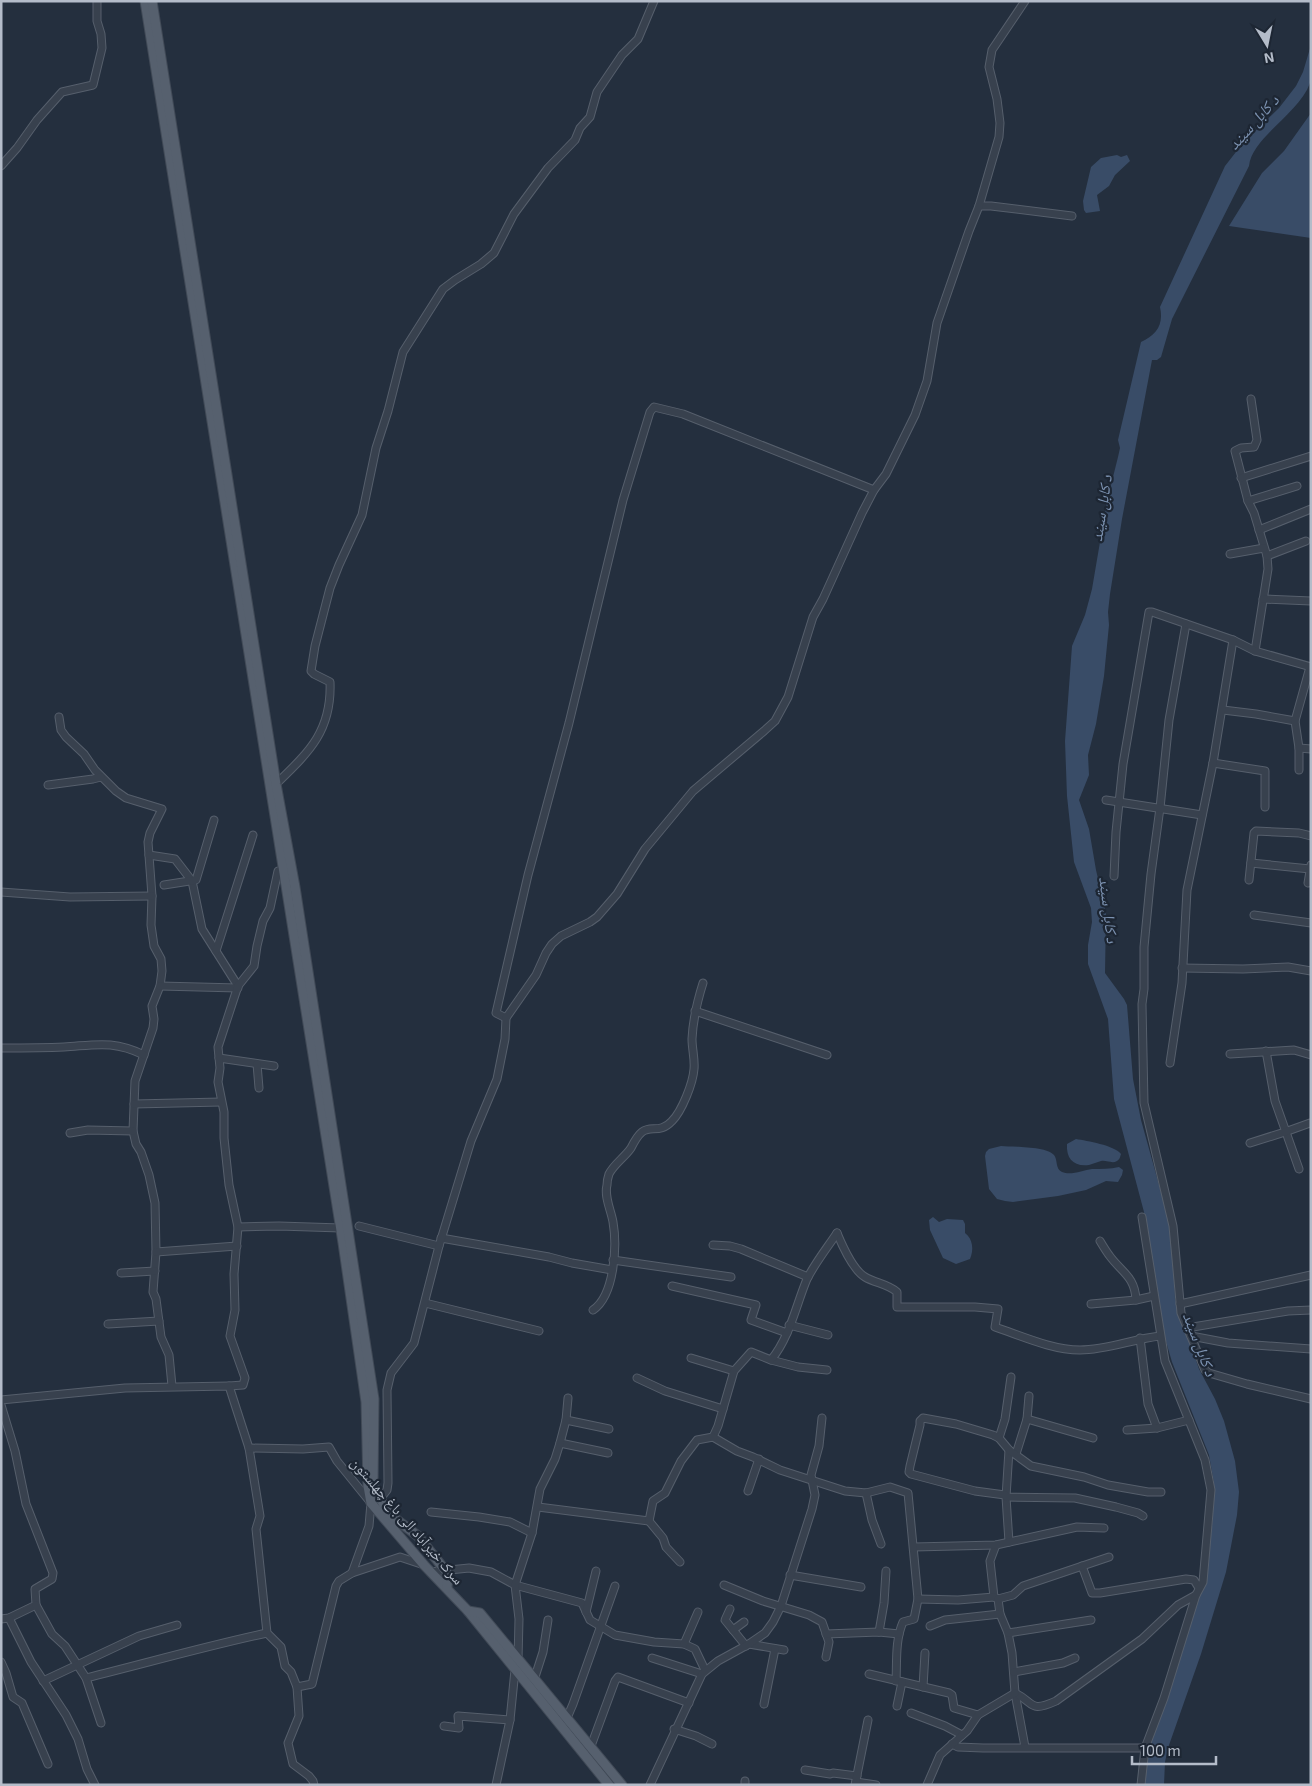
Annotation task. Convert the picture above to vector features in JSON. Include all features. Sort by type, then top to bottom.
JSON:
[{"type":"main road","points":[[145,1],[341,1228],[374,1399],[373,1485],[390,1514],[418,1536],[448,1574],[446,1588]]},
{"type":"main road","points":[[152,1],[276,784],[295,888],[354,1295],[366,1402],[368,1486],[371,1502]]},
{"type":"main road","name":"سرک خیرآباد الی باغ چهلستون","points":[[371,1502],[427,1568],[468,1611],[515,1670],[533,1684],[609,1784]]},
{"type":"main road","points":[[468,1611],[480,1613],[518,1660],[533,1684],[591,1746],[622,1785]]},
{"type":"street","points":[[1,166],[62,92],[93,86],[102,48],[101,34],[97,21],[98,1]]},
{"type":"street","points":[[276,784],[322,732],[328,716],[331,696],[330,682],[311,671],[315,646],[324,610],[339,565],[362,515],[376,448],[388,411],[403,352],[442,290],[494,253],[514,214],[548,168],[575,140],[580,128],[590,117],[597,92],[622,55],[638,39],[654,1]]},
{"type":"street","points":[[380,1499],[387,1490],[388,1483],[387,1390],[391,1372],[414,1343],[441,1238],[471,1141],[497,1078],[505,1039],[506,1018],[536,975],[552,944],[560,936],[597,917],[617,894],[645,849],[693,791],[775,721],[781,712],[794,681],[814,617],[874,490],[886,474],[915,416],[927,381],[936,324],[968,231],[979,206],[999,137],[999,112],[989,59],[992,50],[1025,1]]},
{"type":"street","points":[[979,206],[1072,216]]},
{"type":"street","points":[[1251,399],[1257,440],[1254,446],[1235,451],[1248,501],[1254,513],[1267,556],[1268,569],[1255,650]]},
{"type":"street","points":[[506,1018],[496,1013],[528,875],[569,723],[623,500],[650,412],[654,407],[683,414],[874,490]]},
{"type":"street","points":[[1241,478],[1311,456]]},
{"type":"street","points":[[1248,501],[1297,486]]},
{"type":"street","points":[[1259,530],[1311,509]]},
{"type":"street","points":[[1267,556],[1306,541]]},
{"type":"street","points":[[1230,554],[1264,548]]},
{"type":"street","points":[[1263,599],[1311,601]]},
{"type":"street","points":[[1114,876],[1116,832],[1123,764],[1149,612],[1233,640],[1255,650],[1311,667],[1295,721],[1299,748],[1299,770]]},
{"type":"street","points":[[1186,624],[1169,720],[1144,947],[1142,1004],[1144,1103],[1173,1226],[1180,1304],[1187,1328],[1205,1370],[1209,1373],[1247,1384],[1311,1399]]},
{"type":"street","points":[[1170,1063],[1179,1009],[1187,890],[1223,710],[1233,640]]},
{"type":"street","points":[[1223,710],[1295,721]]},
{"type":"street","points":[[59,717],[61,730],[84,754],[101,777],[126,798],[162,809],[149,837],[152,925],[154,946],[161,959],[160,986],[153,1000],[153,1028],[135,1081],[133,1131],[136,1144],[141,1152],[149,1175],[155,1203],[156,1252],[152,1292],[156,1299],[161,1337],[169,1355],[172,1386]]},
{"type":"street","points":[[1299,748],[1311,749]]},
{"type":"street","points":[[1213,763],[1265,771],[1265,807]]},
{"type":"street","points":[[48,784],[93,780],[101,777]]},
{"type":"street","points":[[1106,800],[1202,815]]},
{"type":"street","points":[[164,886],[196,880],[214,820]]},
{"type":"street","points":[[1249,880],[1254,832],[1299,833],[1311,836]]},
{"type":"street","points":[[216,951],[253,835]]},
{"type":"street","points":[[150,855],[175,858],[192,881],[202,929],[238,987]]},
{"type":"street","points":[[1252,863],[1310,867],[1308,883]]},
{"type":"street","points":[[1,1400],[125,1388],[243,1385],[245,1378],[230,1336],[235,1310],[234,1274],[238,1227],[229,1185],[224,1138],[224,1112],[218,1082],[218,1047],[238,987],[254,966],[256,946],[263,921],[270,908],[278,871]]},
{"type":"street","points":[[1,892],[70,897],[152,896]]},
{"type":"street","points":[[1254,915],[1311,923]]},
{"type":"street","points":[[1182,968],[1288,968],[1311,971]]},
{"type":"street","points":[[593,1310],[598,1306],[610,1284],[615,1250],[613,1223],[606,1191],[610,1173],[642,1131],[648,1129],[658,1130],[666,1127],[680,1110],[694,1070],[692,1040],[695,1011],[703,983]]},
{"type":"street","points":[[160,986],[238,987]]},
{"type":"street","points":[[695,1011],[827,1055]]},
{"type":"street","points":[[1,1048],[74,1046],[102,1043],[129,1048],[144,1055]]},
{"type":"street","points":[[1230,1054],[1294,1050],[1311,1055]]},
{"type":"street","points":[[1266,1051],[1275,1101],[1299,1169]]},
{"type":"street","points":[[219,1058],[274,1066]]},
{"type":"street","points":[[257,1064],[259,1088]]},
{"type":"street","points":[[134,1104],[221,1102]]},
{"type":"street","points":[[1250,1143],[1310,1123]]},
{"type":"street","points":[[70,1133],[88,1130],[133,1131]]},
{"type":"street","points":[[1141,1785],[1145,1748],[1164,1698],[1198,1591],[1203,1582],[1212,1490],[1205,1460],[1165,1361],[1142,1217]]},
{"type":"street","points":[[359,1226],[439,1246]]},
{"type":"street","points":[[238,1227],[341,1228]]},
{"type":"street","points":[[770,1360],[787,1333],[808,1277],[837,1233],[850,1259],[863,1276],[897,1292],[897,1307],[975,1307],[998,1309],[995,1327],[1061,1348],[1081,1350],[1099,1348],[1140,1338],[1160,1336]]},
{"type":"street","points":[[441,1238],[612,1270]]},
{"type":"street","points":[[1100,1241],[1110,1257],[1123,1269],[1135,1289],[1136,1300]]},
{"type":"street","points":[[714,1245],[741,1249],[808,1277]]},
{"type":"street","points":[[156,1252],[237,1246]]},
{"type":"street","points":[[613,1260],[731,1277]]},
{"type":"street","points":[[121,1272],[155,1272]]},
{"type":"street","points":[[1180,1304],[1311,1275]]},
{"type":"street","points":[[672,1286],[756,1305],[751,1320],[787,1333]]},
{"type":"street","points":[[1091,1304],[1136,1300],[1154,1296]]},
{"type":"street","points":[[425,1303],[539,1331]]},
{"type":"street","points":[[1187,1328],[1311,1310]]},
{"type":"street","points":[[108,1324],[160,1321]]},
{"type":"street","points":[[789,1325],[828,1335]]},
{"type":"street","points":[[1191,1336],[1228,1343],[1311,1349]]},
{"type":"street","points":[[1140,1338],[1148,1404],[1157,1428]]},
{"type":"street","points":[[713,1437],[734,1371],[751,1352],[770,1360],[798,1367],[827,1370]]},
{"type":"street","points":[[691,1358],[734,1371]]},
{"type":"street","points":[[999,1438],[1004,1419],[1010,1377]]},
{"type":"street","points":[[637,1378],[665,1391],[723,1409]]},
{"type":"street","points":[[229,1386],[249,1448],[260,1516],[256,1529],[267,1633],[281,1647],[285,1666],[291,1672],[297,1687],[299,1716],[288,1743],[293,1764],[309,1776],[314,1785]]},
{"type":"street","points":[[1010,1542],[1006,1497],[1012,1452],[1027,1419],[1029,1396]]},
{"type":"street","points":[[496,1785],[510,1720],[515,1670],[518,1660],[519,1620],[515,1585],[532,1533],[540,1489],[555,1460],[560,1444],[566,1420],[568,1398]]},
{"type":"street","points":[[1,1405],[15,1451],[26,1504],[53,1574],[52,1579],[35,1589],[36,1605],[52,1634],[65,1646],[86,1678],[101,1723]]},
{"type":"street","points":[[650,1785],[674,1730],[703,1672],[718,1661],[748,1645],[765,1632],[781,1606],[812,1509],[814,1495],[811,1475],[819,1446],[822,1418]]},
{"type":"street","points":[[1143,1516],[1124,1509],[1075,1498],[1006,1497],[1005,1495],[975,1491],[911,1474],[909,1472],[920,1421],[924,1418],[956,1424],[999,1438],[1012,1452],[1031,1466],[1084,1477],[1108,1485],[1161,1492]]},
{"type":"street","points":[[1027,1419],[1093,1438]]},
{"type":"street","points":[[566,1420],[609,1429]]},
{"type":"street","points":[[1127,1430],[1157,1428],[1189,1420]]},
{"type":"street","points":[[649,1521],[653,1501],[665,1493],[681,1461],[698,1440],[713,1437],[737,1451],[759,1459],[780,1470],[845,1491],[866,1493],[890,1487],[908,1493],[918,1599],[914,1619],[903,1622],[899,1634],[898,1706]]},
{"type":"street","points":[[560,1444],[608,1453]]},
{"type":"street","name":"سرک خیرآباد الی باغ چهلستون","points":[[249,1448],[303,1449],[330,1447],[337,1461],[371,1502]]},
{"type":"street","points":[[748,1491],[759,1459]]},
{"type":"street","points":[[866,1493],[872,1520],[881,1544]]},
{"type":"street","points":[[352,1573],[369,1526],[371,1502]]},
{"type":"street","points":[[538,1507],[649,1521],[663,1538],[666,1547],[680,1562]]},
{"type":"street","points":[[431,1512],[510,1522],[532,1533]]},
{"type":"street","points":[[914,1547],[996,1545],[1077,1527],[1104,1528]]},
{"type":"street","points":[[996,1545],[990,1561],[996,1598],[1008,1633],[1015,1693],[1025,1747]]},
{"type":"street","points":[[297,1687],[312,1684],[336,1586],[339,1582],[352,1573],[400,1557],[427,1568],[445,1570],[470,1568],[491,1572],[515,1585],[582,1603],[590,1620],[615,1635],[654,1642],[684,1644],[695,1649],[703,1672]]},
{"type":"street","points":[[918,1599],[958,1600],[1013,1595],[1022,1586],[1109,1557]]},
{"type":"street","points":[[1082,1566],[1092,1593],[1186,1579],[1194,1580],[1198,1591]]},
{"type":"street","points":[[879,1632],[884,1603],[886,1570]]},
{"type":"street","points":[[586,1612],[596,1571]]},
{"type":"street","points":[[790,1575],[860,1587]]},
{"type":"street","points":[[724,1585],[763,1601],[809,1615],[822,1622],[830,1645],[826,1657]]},
{"type":"street","points":[[566,1718],[576,1696],[615,1586]]},
{"type":"street","points":[[1015,1693],[1030,1705],[1042,1707],[1056,1701],[1142,1639],[1178,1605],[1198,1591]]},
{"type":"street","points":[[1,1619],[9,1618],[36,1605]]},
{"type":"street","points":[[730,1609],[725,1620],[748,1645],[784,1650]]},
{"type":"street","points":[[684,1644],[698,1612]]},
{"type":"street","points":[[930,1626],[945,1620],[1000,1614]]},
{"type":"street","points":[[9,1618],[31,1662],[78,1738],[87,1769],[95,1785]]},
{"type":"street","points":[[533,1684],[543,1652],[548,1620]]},
{"type":"street","points":[[1008,1633],[1091,1620]]},
{"type":"street","points":[[733,1630],[744,1622]]},
{"type":"street","points":[[44,1681],[139,1636],[177,1625]]},
{"type":"street","points":[[826,1634],[879,1632],[899,1634]]},
{"type":"street","points":[[86,1678],[208,1645],[267,1633]]},
{"type":"street","points":[[764,1704],[775,1649]]},
{"type":"street","points":[[923,1687],[925,1653]]},
{"type":"street","points":[[652,1658],[703,1672]]},
{"type":"street","points":[[1014,1672],[1063,1663],[1075,1658]]},
{"type":"street","points":[[1,1662],[13,1697],[22,1703],[48,1764]]},
{"type":"street","points":[[869,1674],[949,1693],[952,1695],[954,1708],[978,1715]]},
{"type":"street","points":[[591,1746],[618,1677],[689,1703]]},
{"type":"street","points":[[927,1785],[940,1755],[962,1736],[978,1715],[1015,1693]]},
{"type":"street","points":[[911,1713],[945,1726],[962,1736]]},
{"type":"street","points":[[444,1726],[459,1728],[458,1716],[510,1720]]},
{"type":"street","points":[[856,1781],[868,1720]]},
{"type":"street","points":[[674,1730],[696,1736],[712,1744]]},
{"type":"street","points":[[952,1744],[958,1747],[983,1748],[1145,1748]]},
{"type":"street","points":[[805,1770],[833,1773],[856,1781],[876,1785]]},
{"type":"street","points":[[599,1785],[609,1784]]},
{"type":"water","points":[[1311,45],[1310,83],[1296,105],[1258,145],[1252,155],[1249,166],[1172,319],[1161,357],[1157,360],[1152,360],[1110,594],[1104,676],[1096,724],[1088,755],[1089,775],[1079,800],[1089,829],[1106,913],[1105,973],[1127,1005],[1133,1079],[1141,1120],[1171,1228],[1175,1299],[1199,1369],[1224,1421],[1235,1461],[1239,1492],[1237,1515],[1226,1572],[1201,1654],[1168,1748],[1164,1785],[1143,1785],[1150,1741],[1205,1578],[1212,1527],[1214,1483],[1209,1455],[1172,1362],[1163,1331],[1144,1212],[1114,1099],[1108,1019],[1088,964],[1088,945],[1092,922],[1091,908],[1074,862],[1067,796],[1065,741],[1072,646],[1085,615],[1092,589],[1107,501],[1120,448],[1118,440],[1141,342],[1158,329],[1161,319],[1160,307],[1225,166],[1243,143],[1279,108],[1296,86],[1303,72]]},
{"type":"water","points":[[1311,113],[1311,238],[1229,226],[1262,173],[1284,151]]},
{"type":"water","points":[[1117,155],[1121,157],[1127,155],[1130,161],[1115,175],[1109,186],[1097,195],[1100,211],[1086,213],[1083,201],[1091,167],[1101,158]]},
{"type":"water","points":[[1076,1139],[1113,1148],[1121,1154],[1120,1158],[1113,1162],[1101,1161],[1089,1165],[1079,1165],[1072,1161],[1067,1149],[1067,1144]]},
{"type":"water","points":[[1001,1146],[1037,1148],[1050,1152],[1055,1157],[1058,1169],[1066,1173],[1119,1167],[1123,1170],[1122,1175],[1118,1182],[1106,1181],[1086,1190],[1058,1196],[1013,1202],[1005,1201],[997,1199],[989,1189],[985,1156],[989,1149]]},
{"type":"water","points":[[933,1217],[939,1222],[947,1219],[963,1220],[965,1233],[970,1238],[972,1245],[970,1259],[956,1264],[943,1258],[930,1230],[929,1220]]},
{"type":"water label","name":"د کابل سيند","points":[[1253,122]]},
{"type":"water label","name":"د کابل سيند","points":[[1101,508]]},
{"type":"water label","name":"د کابل سيند","points":[[1109,910]]},
{"type":"water label","name":"د کابل سيند","points":[[1200,1344]]}]
